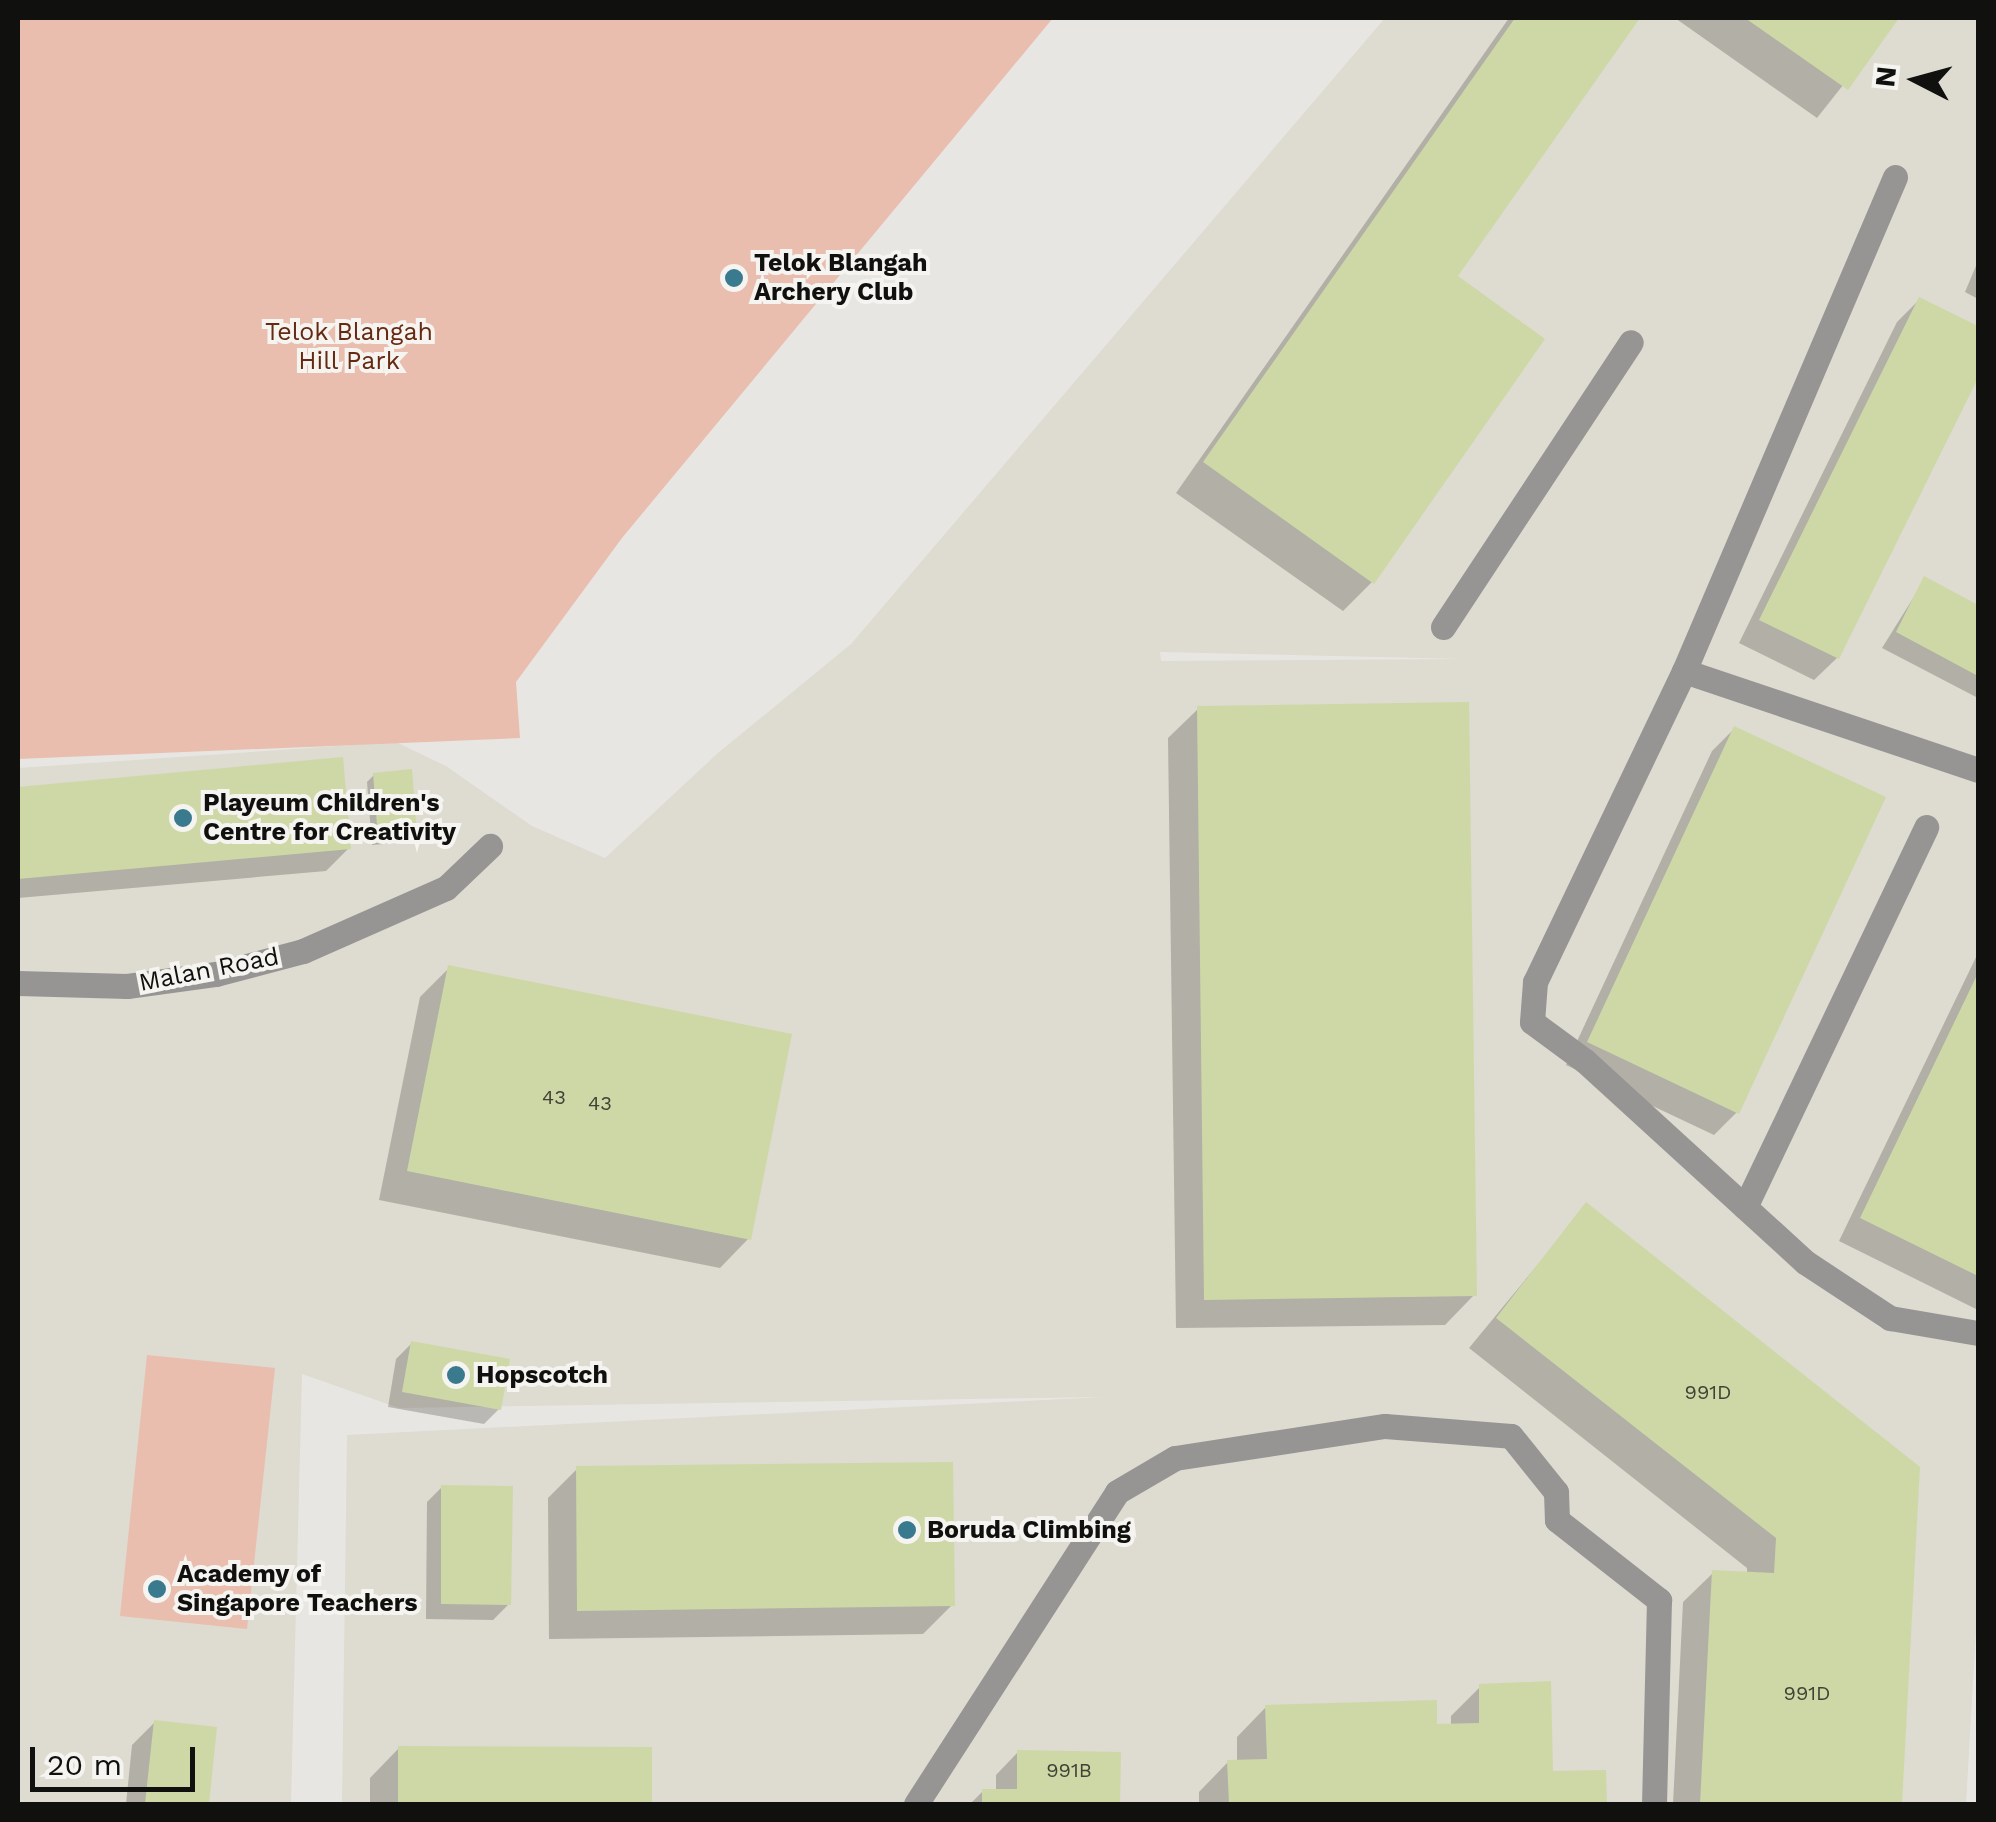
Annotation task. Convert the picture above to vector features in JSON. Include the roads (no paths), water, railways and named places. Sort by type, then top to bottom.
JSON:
[{"type":"street","points":[[1895,177],[1684,670],[1535,982],[1532,1022],[1746,1206],[1805,1262],[1890,1318],[1978,1333]]},
{"type":"street","points":[[1444,627],[1631,342]]},
{"type":"street","points":[[1684,670],[1978,770]]},
{"type":"street","points":[[1746,1206],[1926,827]]},
{"type":"street","name":"Malan Road","points":[[18,983],[127,986],[216,974],[303,951],[446,888],[490,846]]},
{"type":"street","points":[[916,1804],[1117,1492],[1174,1458],[1385,1426],[1510,1436],[1556,1492],[1557,1520],[1659,1600],[1654,1804]]},
{"type":"place","name":"Telok Blangah Archery Club","points":[[734,278]]},
{"type":"place","name":"Playeum Children's Centre for Creativity","points":[[183,818]]},
{"type":"place","name":"Hopscotch","points":[[456,1375]]},
{"type":"place","name":"Boruda Climbing","points":[[907,1530]]},
{"type":"place","name":"Academy of Singapore Teachers","points":[[157,1589]]},
{"type":"park label","name":"Telok Blangah Hill Park","points":[[349,348]]}]
